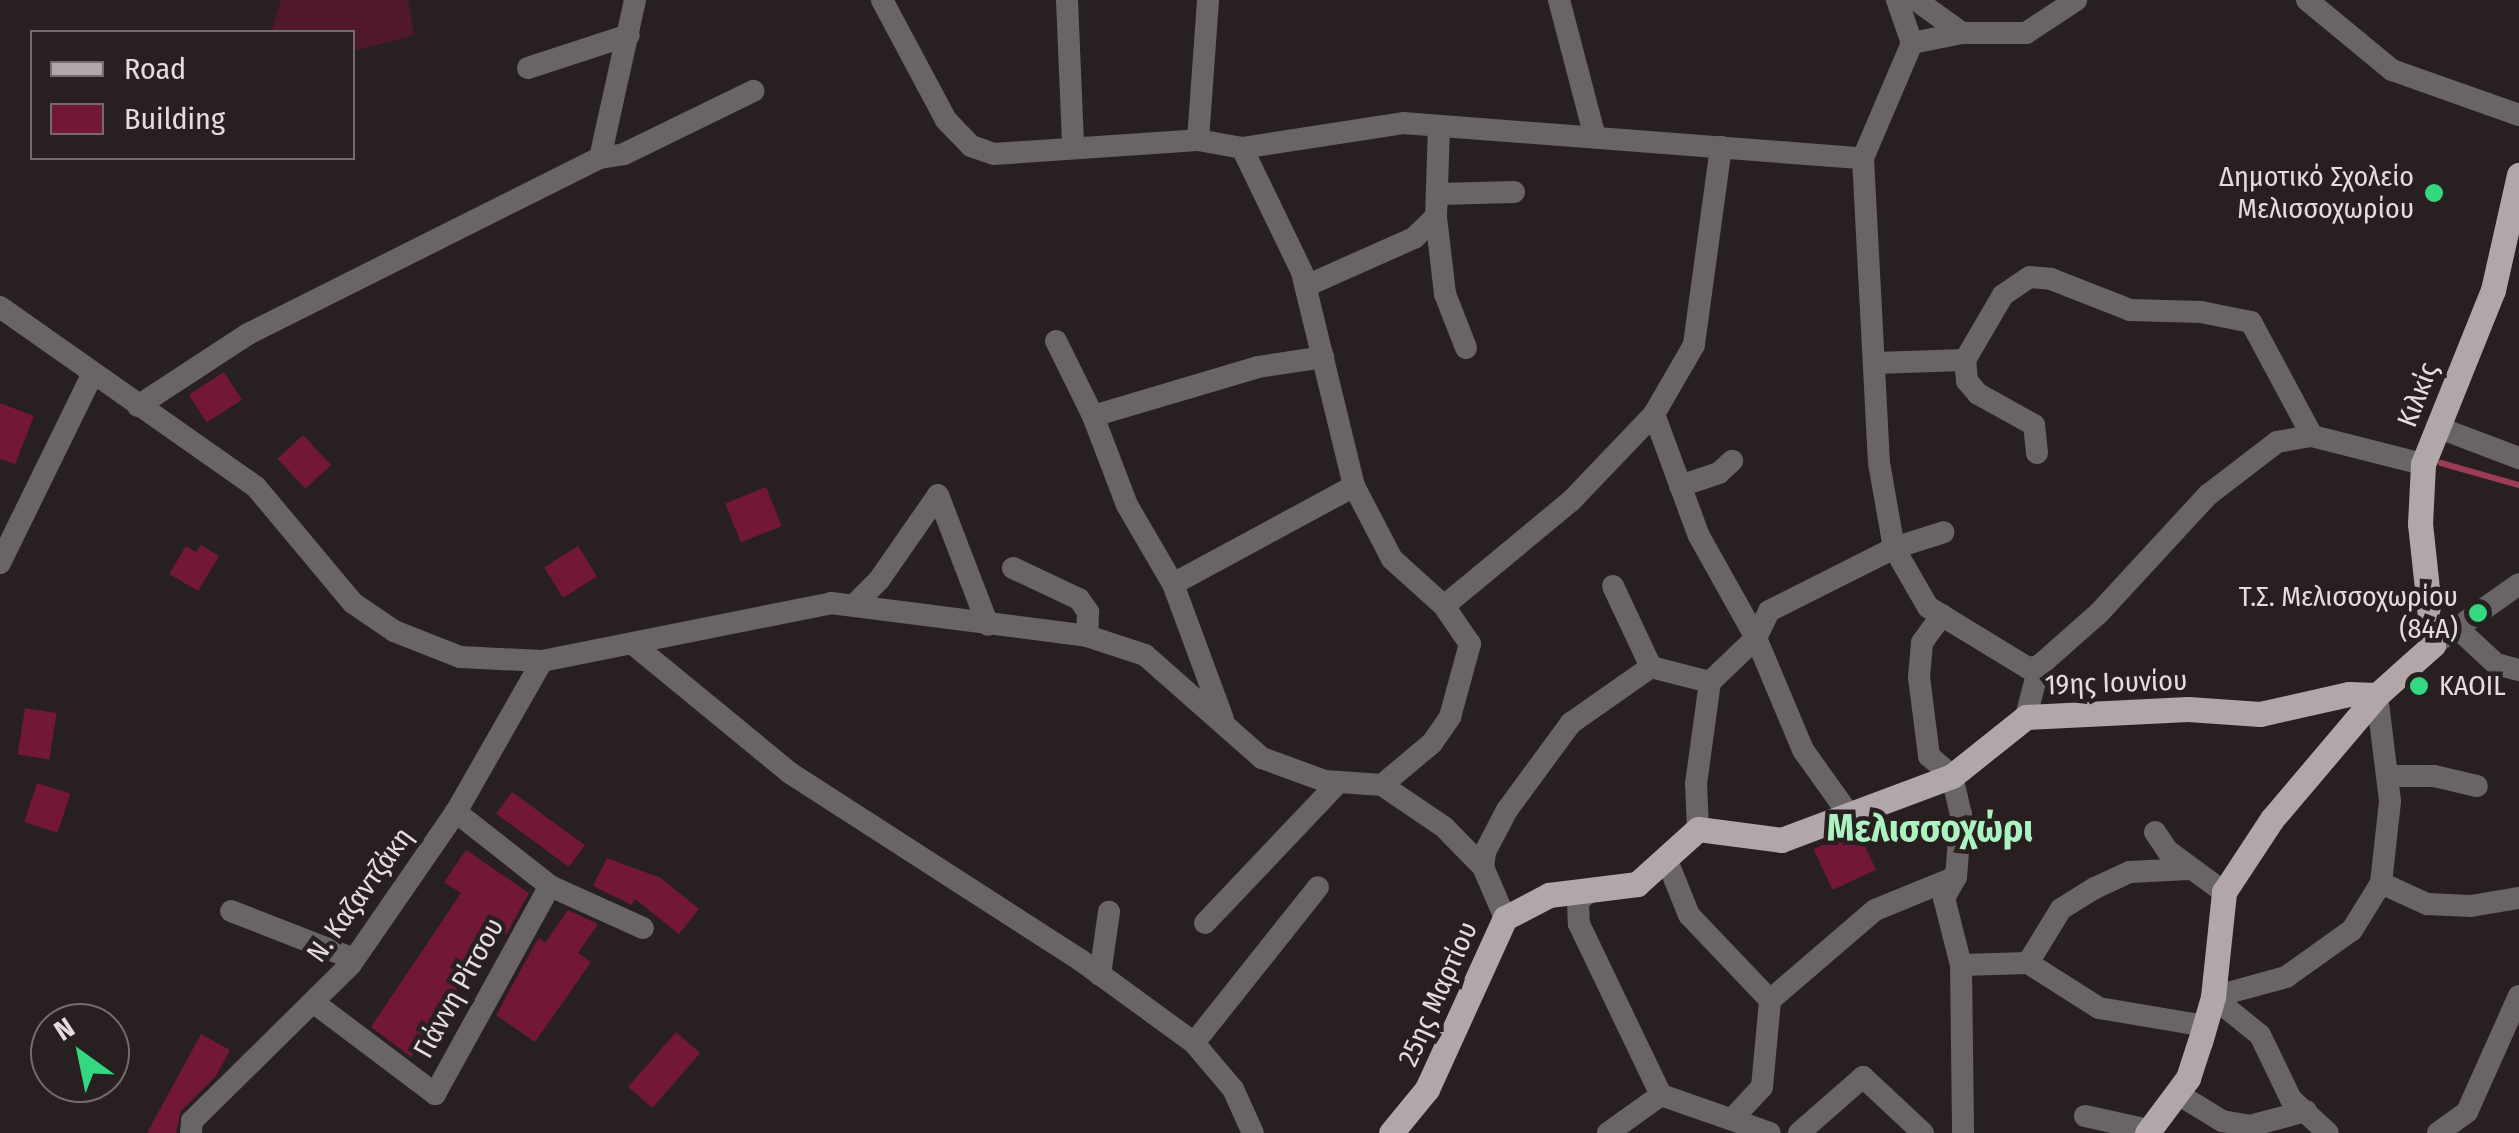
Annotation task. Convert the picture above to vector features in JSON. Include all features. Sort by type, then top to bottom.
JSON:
[{"type":"main road","name":"Κιλκίς","points":[[2432,646],[2420,524],[2423,464],[2493,290],[2519,175]]},
{"type":"main road","points":[[2147,1131],[2178,1094],[2205,1026],[2213,996],[2224,892],[2272,819],[2377,695],[2432,646]]},
{"type":"main road","name":"19ης Ιουνίου","points":[[1848,813],[1952,776],[2026,717],[2188,708],[2260,714],[2349,694],[2377,695]]},
{"type":"main road","points":[[1698,829],[1781,840],[1848,813]]},
{"type":"main road","name":"25ης Μαρτίου","points":[[1391,1133],[1428,1090],[1505,918],[1548,895],[1638,884],[1668,863],[1698,829]]},
{"type":"street","points":[[600,158],[635,0]]},
{"type":"street","points":[[882,0],[946,120],[971,146],[994,154],[1198,140],[1242,148],[1403,124],[1863,158]]},
{"type":"street","points":[[1067,0],[1074,50],[1073,146]]},
{"type":"street","points":[[1198,140],[1208,0]]},
{"type":"street","points":[[1558,0],[1595,136]]},
{"type":"street","points":[[1897,0],[1912,43],[1863,158],[1879,463],[1894,548],[1928,606],[2028,668],[2039,666],[2100,612],[2208,494],[2278,442],[2312,436],[2423,464]]},
{"type":"street","points":[[1916,0],[1962,33]]},
{"type":"street","points":[[1912,43],[1962,33],[2026,33],[2076,0]]},
{"type":"street","points":[[2307,0],[2392,70],[2519,115]]},
{"type":"street","points":[[528,68],[629,35]]},
{"type":"street","points":[[138,406],[248,334],[600,158],[624,154],[753,91]]},
{"type":"street","points":[[1439,127],[1437,205],[1444,294],[1466,348]]},
{"type":"street","points":[[1444,606],[1571,501],[1654,414],[1694,345],[1721,147]]},
{"type":"street","points":[[1242,148],[1306,286],[1354,486],[1392,559],[1444,606],[1470,644],[1450,717],[1432,743],[1382,785]]},
{"type":"street","points":[[1306,286],[1414,238],[1437,205],[1514,192]]},
{"type":"street","points":[[2037,453],[2034,425],[1978,394],[1967,381],[1964,360],[2003,295],[2030,277],[2130,310],[2240,316],[2259,332],[2312,436]]},
{"type":"street","points":[[0,307],[256,487],[319,567],[394,631],[460,657],[542,662],[855,604],[1087,636],[1145,654],[1224,719],[1262,758],[1338,783],[1382,785],[1444,827],[1483,867],[1505,918]]},
{"type":"street","points":[[1056,341],[1093,416],[1127,505],[1173,584],[1224,719]]},
{"type":"street","points":[[1093,416],[1258,368],[1322,357]]},
{"type":"street","points":[[1875,363],[1964,360]]},
{"type":"street","points":[[0,563],[92,374]]},
{"type":"street","points":[[1654,414],[1699,536],[1756,638],[1803,750],[1848,813]]},
{"type":"street","points":[[2437,427],[2519,458]]},
{"type":"street","points":[[1680,486],[1719,474],[1732,461]]},
{"type":"street","points":[[1173,584],[1354,486]]},
{"type":"street","points":[[855,604],[880,580],[938,495],[988,625]]},
{"type":"street","points":[[1698,829],[1696,784],[1710,682],[1756,638],[1769,612],[1894,548],[1944,532]]},
{"type":"street","points":[[1013,568],[1079,599],[1088,612],[1087,636]]},
{"type":"street","points":[[2432,646],[2519,584]]},
{"type":"street","points":[[1612,586],[1651,667]]},
{"type":"street","points":[[1942,615],[1922,643],[1919,677],[1929,756],[1952,776],[1962,832],[1956,877],[1944,907],[1961,965],[1962,1133]]},
{"type":"street","points":[[2456,627],[2496,664],[2519,670]]},
{"type":"street","points":[[633,644],[790,774],[1100,975],[1194,1043],[1233,1089],[1253,1133]]},
{"type":"street","name":"Ν. Καζαντζάκη","points":[[191,1133],[192,1122],[316,1005],[354,959],[456,812],[542,662]]},
{"type":"street","points":[[2026,717],[2039,666]]},
{"type":"street","points":[[1483,867],[1507,810],[1571,723],[1651,667],[1710,682]]},
{"type":"street","points":[[2213,996],[2286,976],[2352,930],[2381,883],[2389,850],[2388,776],[2377,695]]},
{"type":"street","points":[[2388,776],[2434,776],[2477,786]]},
{"type":"street","points":[[1206,923],[1338,783]]},
{"type":"street","points":[[456,812],[550,886],[643,928]]},
{"type":"street","points":[[2155,832],[2189,869],[2224,892]]},
{"type":"street","points":[[1668,863],[1689,916],[1770,1000]]},
{"type":"street","points":[[2028,963],[2061,910],[2094,888],[2130,872],[2189,869]]},
{"type":"street","points":[[1734,1118],[1762,1087],[1770,1000],[1875,910],[1956,877]]},
{"type":"street","points":[[2381,883],[2438,905],[2519,898]]},
{"type":"street","name":"Γιάννη Ρίτσου","points":[[316,1005],[435,1094],[550,886]]},
{"type":"street","points":[[1194,1043],[1318,887]]},
{"type":"street","points":[[1590,891],[1578,901],[1579,924],[1661,1095],[1734,1118],[1764,1132]]},
{"type":"street","points":[[231,911],[354,959]]},
{"type":"street","points":[[1100,975],[1109,912]]},
{"type":"street","points":[[1961,965],[2028,963],[2100,1008],[2205,1026]]},
{"type":"street","points":[[2213,996],[2260,1035],[2292,1099],[2328,1133]]},
{"type":"street","points":[[2438,1133],[2467,1112],[2519,996]]},
{"type":"street","points":[[1799,1133],[1863,1078],[1923,1133]]},
{"type":"street","points":[[2178,1094],[2211,1124],[2250,1126],[2306,1111]]},
{"type":"street","points":[[1608,1133],[1661,1095]]},
{"type":"street","points":[[2085,1116],[2147,1131]]},
{"type":"shaded area","points":[[281,0],[408,0],[414,35],[355,50],[355,30],[272,30]]},
{"type":"building","points":[[224,372],[242,400],[207,423],[189,395]]},
{"type":"building","points":[[0,403],[34,416],[15,464],[0,459]]},
{"type":"building","points":[[303,435],[331,465],[305,489],[277,459]]},
{"type":"building","points":[[766,487],[782,526],[741,542],[725,503]]},
{"type":"building","points":[[201,545],[219,556],[198,591],[169,574],[186,546],[196,552]]},
{"type":"building","points":[[578,546],[597,577],[563,598],[544,567]]},
{"type":"building","points":[[25,708],[57,713],[49,759],[18,754]]},
{"type":"building","points":[[37,783],[70,794],[58,833],[24,822]]},
{"type":"building","points":[[512,792],[585,845],[569,867],[496,814]]},
{"type":"building","points":[[1857,829],[1876,870],[1833,890],[1813,849]]},
{"type":"building","points":[[466,850],[529,893],[506,935],[497,929],[411,1057],[371,1027],[461,893],[444,882]]},
{"type":"building","points":[[607,858],[661,878],[699,909],[679,934],[635,899],[632,905],[593,886]]},
{"type":"building","points":[[568,910],[598,924],[578,953],[591,962],[535,1042],[496,1015],[539,938],[545,943]]},
{"type":"building","points":[[676,1032],[700,1053],[652,1108],[628,1087]]},
{"type":"building","points":[[201,1034],[230,1050],[216,1076],[181,1111],[176,1133],[147,1133]]},
{"type":"waterway","points":[[2441,463],[2519,485]]},
{"type":"place","name":"Δημοτικό Σχολείο Μελισσοχωρίου","points":[[2434,193]]},
{"type":"place","name":"Τ.Σ. Μελισσοχωρίου (84Α)","points":[[2478,613]]},
{"type":"place","name":"KAOIL","points":[[2419,686]]},
{"type":"district","name":"Μελισσοχώρι","points":[[1930,829]]}]
